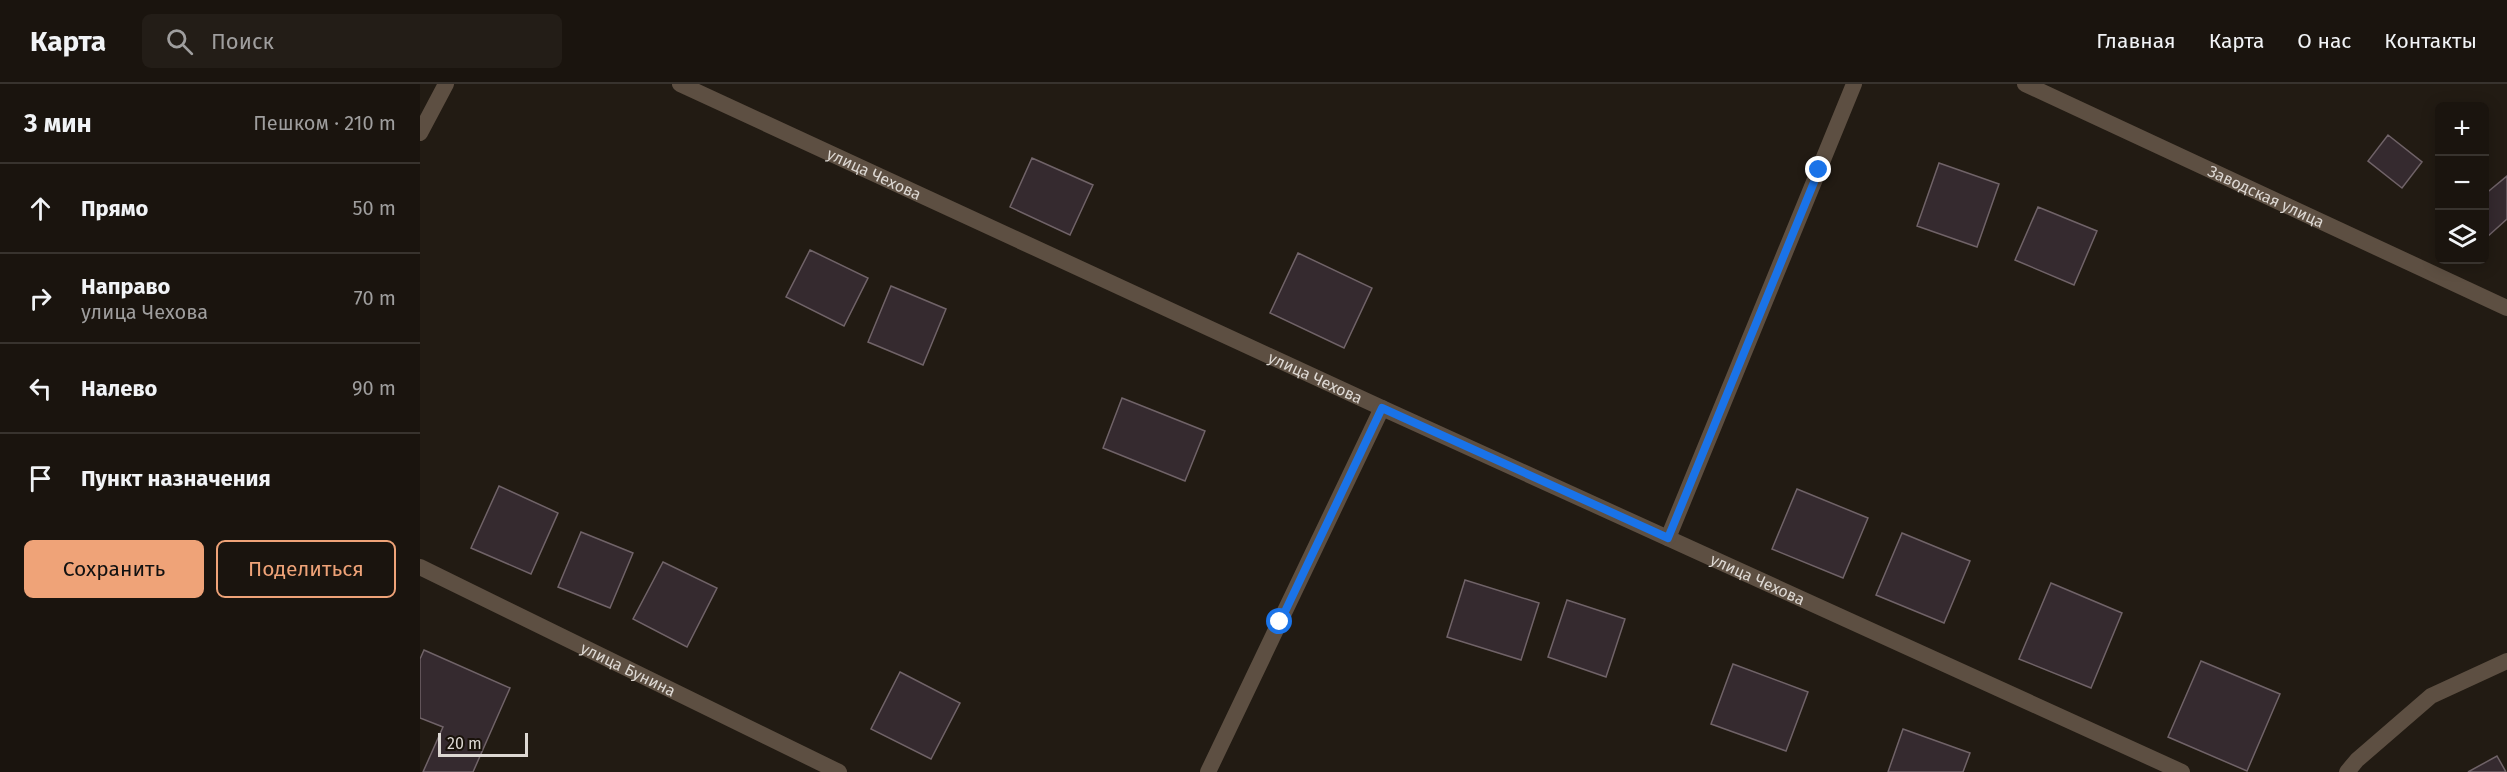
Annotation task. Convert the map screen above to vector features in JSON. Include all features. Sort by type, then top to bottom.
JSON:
[{"type":"street","points":[[420,133],[446,84]]},
{"type":"street","name":"улица Чехова","points":[[680,84],[1382,408],[2182,772]]},
{"type":"street","points":[[1668,538],[1854,84]]},
{"type":"street","name":"Заводская улица","points":[[2025,84],[2507,309]]},
{"type":"street","points":[[1208,772],[1382,408]]},
{"type":"street","name":"улица Бунина","points":[[420,567],[839,772]]},
{"type":"street","points":[[2347,772],[2357,760],[2431,696],[2507,661]]},
{"type":"building","points":[[2388,135],[2422,162],[2402,188],[2368,161]]},
{"type":"building","points":[[1032,158],[1093,185],[1070,235],[1010,207]]},
{"type":"building","points":[[1939,163],[1999,184],[1977,247],[1917,226]]},
{"type":"building","points":[[2507,176],[2507,219],[2489,235],[2489,210],[2489,191]]},
{"type":"building","points":[[2038,207],[2097,231],[2074,285],[2015,260]]},
{"type":"building","points":[[810,250],[868,278],[844,326],[786,297]]},
{"type":"building","points":[[1298,253],[1372,288],[1344,348],[1270,313]]},
{"type":"building","points":[[891,286],[946,309],[923,365],[868,342]]},
{"type":"building","points":[[1122,398],[1205,431],[1185,481],[1103,448]]},
{"type":"building","points":[[499,486],[558,513],[531,574],[471,548]]},
{"type":"building","points":[[1797,489],[1868,518],[1843,578],[1772,549]]},
{"type":"building","points":[[581,532],[633,553],[610,608],[558,587]]},
{"type":"building","points":[[1902,533],[1970,561],[1944,623],[1876,595]]},
{"type":"building","points":[[663,562],[717,588],[687,647],[633,619]]},
{"type":"building","points":[[1465,580],[1539,603],[1521,660],[1447,637]]},
{"type":"building","points":[[2051,583],[2122,613],[2091,688],[2019,659]]},
{"type":"building","points":[[1567,600],[1625,619],[1606,677],[1548,657]]},
{"type":"building","points":[[424,650],[510,688],[473,772],[423,772],[443,727],[420,718],[420,659]]},
{"type":"building","points":[[2201,661],[2280,694],[2247,771],[2168,737]]},
{"type":"building","points":[[1733,664],[1808,692],[1786,751],[1711,724]]},
{"type":"building","points":[[900,672],[960,703],[931,759],[871,729]]},
{"type":"building","points":[[1903,729],[1970,753],[1963,772],[1888,772]]},
{"type":"building","points":[[2497,756],[2506,772],[2468,772]]},
{"type":"route","points":[[1280,622],[1382,408],[1668,538],[1819,170]]}]
